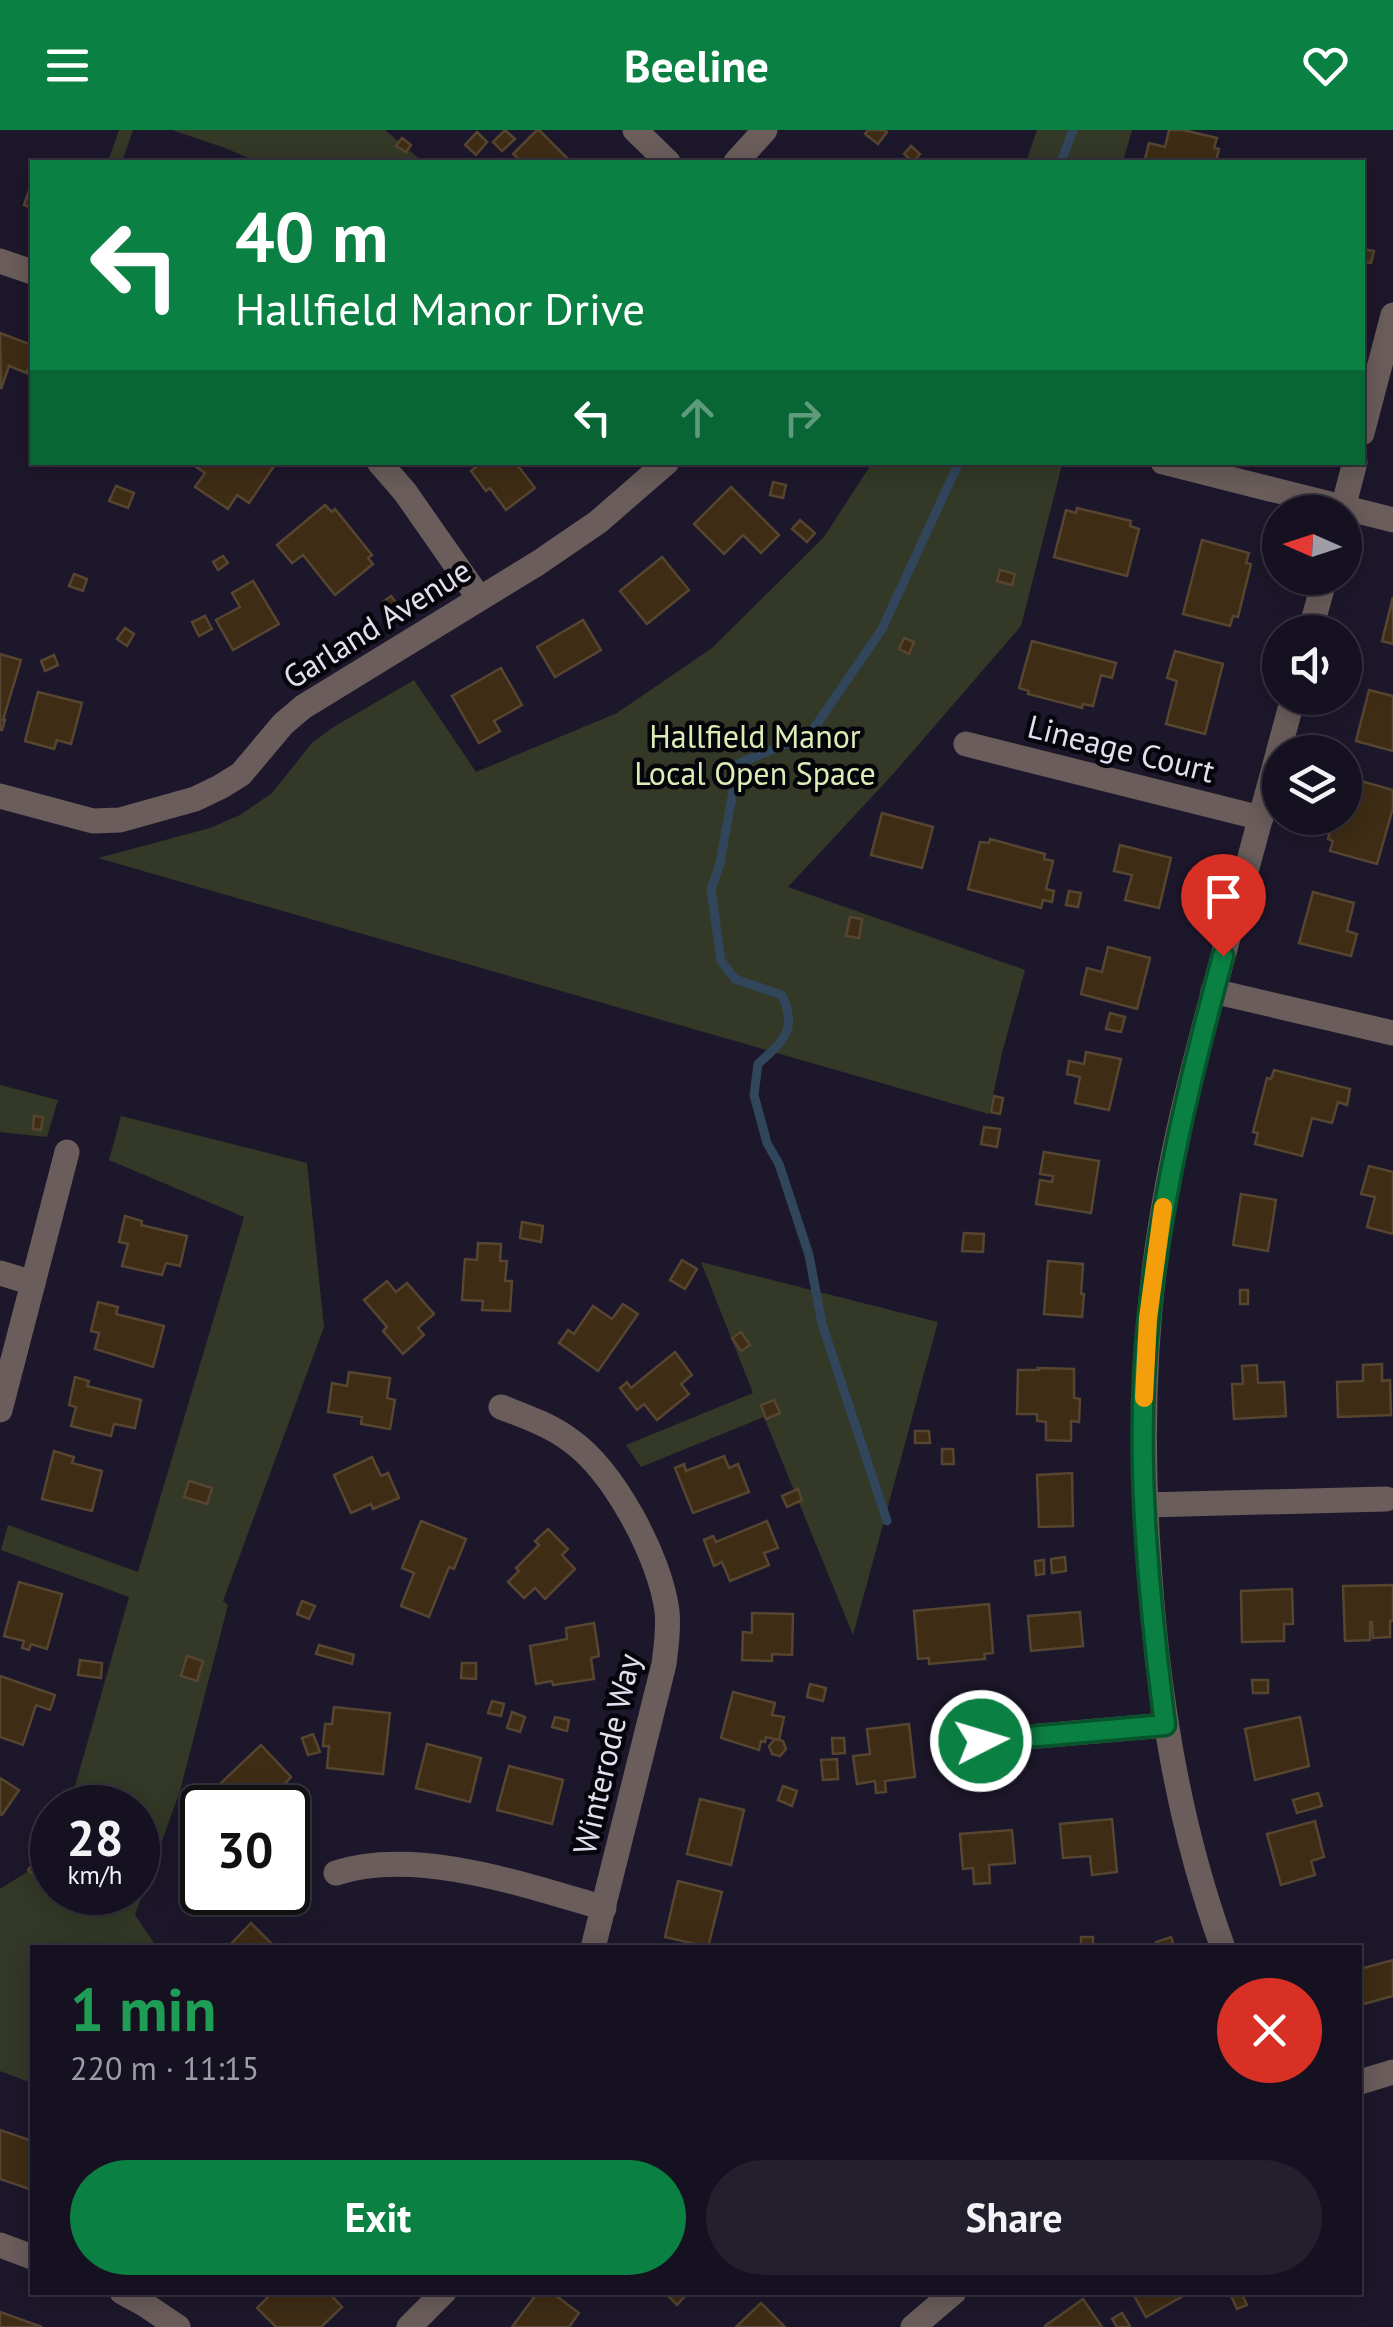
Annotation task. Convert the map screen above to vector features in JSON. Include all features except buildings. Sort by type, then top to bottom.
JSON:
[{"type":"street","points":[[635,130],[666,160]]},
{"type":"street","points":[[738,160],[766,130]]},
{"type":"street","points":[[0,261],[30,271]]},
{"type":"street","points":[[1365,422],[1393,315]]},
{"type":"street","points":[[382,465],[479,598]]},
{"type":"street","name":"Garland Avenue","points":[[0,796],[93,821],[120,820],[220,787],[241,774],[303,706],[538,563],[598,522],[663,465]]},
{"type":"street","points":[[1174,465],[1287,495]]},
{"type":"street","points":[[1347,495],[1354,465]]},
{"type":"street","points":[[1362,514],[1393,520]]},
{"type":"street","points":[[1222,1945],[1194,1853],[1165,1725],[1152,1624],[1145,1505],[1146,1352],[1161,1220],[1178,1133],[1288,715]]},
{"type":"street","name":"Lineage Court","points":[[966,744],[1261,818]]},
{"type":"street","points":[[1214,991],[1393,1033]]},
{"type":"street","points":[[0,1410],[67,1152]]},
{"type":"street","points":[[0,1273],[34,1283]]},
{"type":"street","name":"Winterode Way","points":[[501,1408],[569,1438],[611,1480],[638,1526],[666,1608],[664,1664],[595,1945]]},
{"type":"street","points":[[1145,1505],[1386,1499]]},
{"type":"street","points":[[981,1741],[1165,1725]]},
{"type":"street","points":[[336,1872],[372,1864],[426,1865],[538,1888],[604,1908]]},
{"type":"street","points":[[1362,2081],[1393,2072]]},
{"type":"street","points":[[0,2246],[30,2256]]},
{"type":"street","points":[[128,2295],[178,2327]]},
{"type":"street","points":[[408,2327],[441,2295]]},
{"type":"street","points":[[913,2327],[950,2295]]},
{"type":"green space","points":[[119,130],[133,130],[123,160],[109,160]]},
{"type":"green space","points":[[172,130],[385,130],[421,160],[253,160]]},
{"type":"green space","points":[[1037,130],[1132,130],[1124,160],[1027,160]]},
{"type":"green space","name":"Hallfield Manor Local Open Space","points":[[871,465],[1062,465],[1021,626],[894,773],[788,887],[1025,970],[989,1114],[98,858],[210,828],[240,815],[272,793],[312,743],[414,680],[476,772],[617,713],[712,648],[824,537]]},
{"type":"green space","points":[[0,1085],[58,1100],[47,1137],[0,1132]]},
{"type":"green space","points":[[121,1116],[307,1163],[324,1327],[223,1601],[228,1605],[180,1791],[160,1846],[160,1785],[75,1785],[129,1597],[1,1550],[8,1525],[138,1572],[244,1217],[109,1160]]},
{"type":"green space","points":[[701,1262],[938,1322],[853,1635],[764,1417],[641,1467],[626,1445],[753,1393]]},
{"type":"green space","points":[[30,1870],[30,1915],[135,1915],[156,1945],[30,1945],[30,2082],[0,2071],[0,1889]]},
{"type":"waterway","points":[[1062,160],[1073,130]]},
{"type":"waterway","points":[[887,1521],[822,1324],[809,1255],[779,1164],[767,1143],[754,1095],[758,1064],[786,1034],[787,1007],[782,995],[735,979],[721,961],[711,890],[720,863],[738,764],[810,734],[882,629],[958,465]]},
{"type":"slow traffic","points":[[1144,1398],[1148,1318],[1163,1207]]},
{"type":"route","points":[[981,1741],[1165,1725],[1152,1624],[1145,1505],[1148,1318],[1178,1133],[1223,956]]}]
